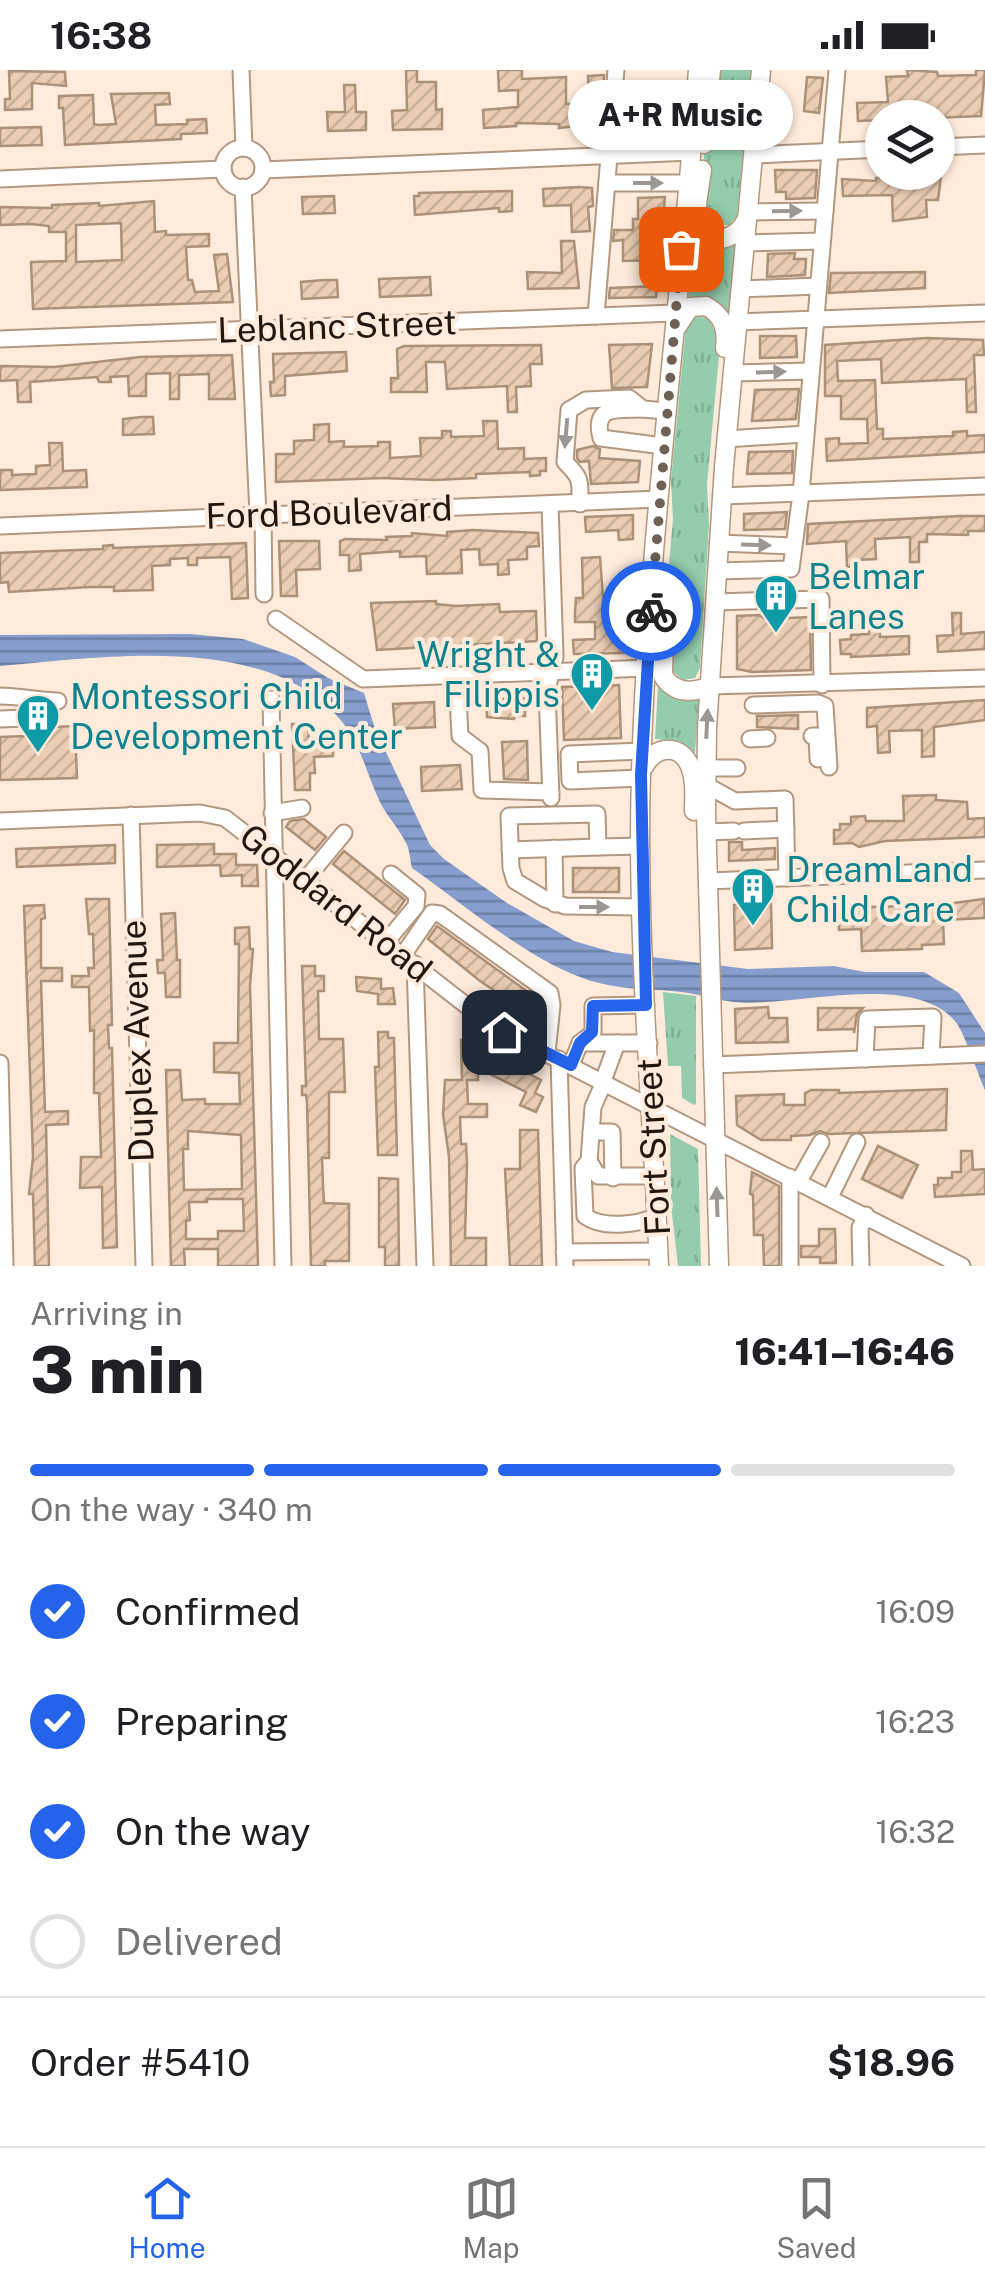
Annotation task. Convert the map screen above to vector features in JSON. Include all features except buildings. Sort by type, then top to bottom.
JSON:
[{"type":"main road","name":"Fort Street","points":[[663,1261],[657,1216],[646,999],[641,777],[658,499],[698,70]]},
{"type":"main road","points":[[711,70],[697,222],[704,234],[729,239],[741,232],[749,214]]},
{"type":"main road","name":"Fort Street","points":[[719,1266],[706,832],[709,686],[721,496],[761,70]]},
{"type":"main road","points":[[672,336],[690,307],[706,306],[723,321],[727,334],[714,484],[721,496]]},
{"type":"main road","points":[[663,450],[669,518],[661,645],[663,676],[670,685],[684,691],[709,686]]},
{"type":"main road","points":[[641,777],[649,757],[663,749],[678,752],[690,764],[697,896],[709,904]]},
{"type":"street","points":[[240,70],[244,148]]},
{"type":"street","points":[[596,316],[616,70]]},
{"type":"street","points":[[717,571],[791,568],[801,494],[836,70]]},
{"type":"street","points":[[955,146],[985,145]]},
{"type":"street","points":[[244,148],[260,156],[263,170],[256,183],[243,188],[228,180],[224,169],[232,152],[244,148]]},
{"type":"street","points":[[754,155],[865,150]]},
{"type":"street","points":[[263,170],[692,152]]},
{"type":"street","points":[[0,178],[224,169]]},
{"type":"street","points":[[607,183],[688,183]]},
{"type":"street","points":[[243,188],[264,594]]},
{"type":"street","points":[[749,214],[825,210]]},
{"type":"street","points":[[746,243],[822,241]]},
{"type":"street","points":[[741,289],[817,286]]},
{"type":"street","name":"Leblanc Street","points":[[0,339],[674,313]]},
{"type":"street","points":[[738,322],[985,314]]},
{"type":"street","points":[[732,373],[810,371]]},
{"type":"street","points":[[580,504],[580,479],[565,462],[568,410],[586,400],[629,398],[642,409]]},
{"type":"street","points":[[663,450],[601,438],[598,432],[600,417],[605,412],[666,411]]},
{"type":"street","points":[[726,438],[805,434]]},
{"type":"street","points":[[721,496],[985,486]]},
{"type":"street","name":"Ford Boulevard","points":[[0,526],[658,499]]},
{"type":"street","points":[[457,676],[460,736],[480,751],[482,790],[551,795],[547,690],[555,657],[550,504]]},
{"type":"street","points":[[718,544],[793,546]]},
{"type":"street","points":[[715,602],[821,599],[836,758],[825,767]]},
{"type":"street","points":[[276,619],[363,679],[647,668]]},
{"type":"street","points":[[709,686],[985,678]]},
{"type":"street","points":[[0,696],[58,701]]},
{"type":"street","points":[[271,699],[283,1266]]},
{"type":"street","points":[[753,705],[824,706],[825,767]]},
{"type":"street","points":[[0,719],[25,718]]},
{"type":"street","points":[[812,736],[817,736],[825,767]]},
{"type":"street","points":[[641,777],[570,781],[569,754],[642,750]]},
{"type":"street","points":[[706,776],[737,768]]},
{"type":"street","points":[[706,776],[735,801],[785,799],[787,878]]},
{"type":"street","points":[[272,813],[302,808]]},
{"type":"street","points":[[598,847],[597,814],[509,816],[515,880],[556,904],[642,907]]},
{"type":"street","name":"Goddard Road","points":[[0,821],[216,815],[231,821],[494,1026],[866,1214],[933,1259],[962,1266]]},
{"type":"street","name":"Duplex Avenue","points":[[131,816],[144,1266]]},
{"type":"street","points":[[706,832],[786,829]]},
{"type":"street","points":[[306,879],[344,833]]},
{"type":"street","points":[[510,850],[641,846]]},
{"type":"street","points":[[554,848],[556,904]]},
{"type":"street","points":[[708,881],[985,870]]},
{"type":"street","points":[[386,942],[416,906],[417,895],[391,874]]},
{"type":"street","points":[[425,1266],[409,960],[432,913],[440,914],[550,994],[559,1059],[564,1259],[663,1261]]},
{"type":"street","points":[[559,1059],[592,1032],[593,1006],[646,999]]},
{"type":"street","points":[[865,1059],[867,1018],[932,1017],[930,1056]]},
{"type":"street","points":[[580,1043],[648,1043]]},
{"type":"street","points":[[617,1043],[593,1107],[590,1161],[598,1176],[655,1176]]},
{"type":"street","points":[[712,1065],[985,1054]]},
{"type":"street","points":[[0,1063],[5,1266]]},
{"type":"street","points":[[591,1132],[612,1132],[613,1178]]},
{"type":"street","points":[[790,1266],[794,1179],[820,1142]]},
{"type":"street","points":[[830,1197],[858,1142]]},
{"type":"street","points":[[590,1161],[583,1168],[586,1218],[596,1223],[634,1223],[657,1216]]},
{"type":"street","points":[[861,1266],[860,1228],[866,1214]]},
{"type":"green space","points":[[714,70],[751,70],[737,216],[729,225],[712,218],[704,200],[704,155]]},
{"type":"green space","points":[[694,231],[722,245],[735,244],[729,312],[707,298],[689,297]]},
{"type":"green space","points":[[699,315],[710,321],[720,345],[707,484],[709,524],[700,668],[695,678],[683,680],[672,671],[667,586],[673,519],[671,481],[686,325]]},
{"type":"green space","points":[[658,686],[674,697],[699,698],[695,753],[679,741],[655,739]]},
{"type":"green space","points":[[663,992],[696,996],[694,1105],[682,1098],[681,1066],[668,1066]]},
{"type":"green space","points":[[670,1134],[698,1149],[701,1266],[678,1266],[671,1206]]},
{"type":"water","points":[[190,634],[243,639],[295,657],[328,678],[364,693],[375,729],[430,845],[507,903],[574,941],[612,952],[748,969],[834,966],[865,972],[924,972],[959,993],[985,1033],[985,1090],[955,1021],[935,1006],[910,997],[881,994],[734,1002],[599,983],[527,950],[412,868],[407,845],[382,806],[343,723],[311,694],[273,674],[229,662],[183,657],[87,658],[0,666],[0,635]]},
{"type":"way so far","points":[[651,611],[681,249]]},
{"type":"place","name":"A+R Music","points":[[681,249]]},
{"type":"place","name":"Belmar Lanes","points":[[776,634]]},
{"type":"place","name":"Wright & Filippis","points":[[592,712]]},
{"type":"place","name":"Montessori Child Development Center","points":[[38,754]]},
{"type":"place","name":"DreamLand Child Care","points":[[753,927]]},
{"type":"route","points":[[504,1032],[571,1065],[580,1043],[592,1032],[593,1006],[646,1005],[641,775],[651,611]]}]
